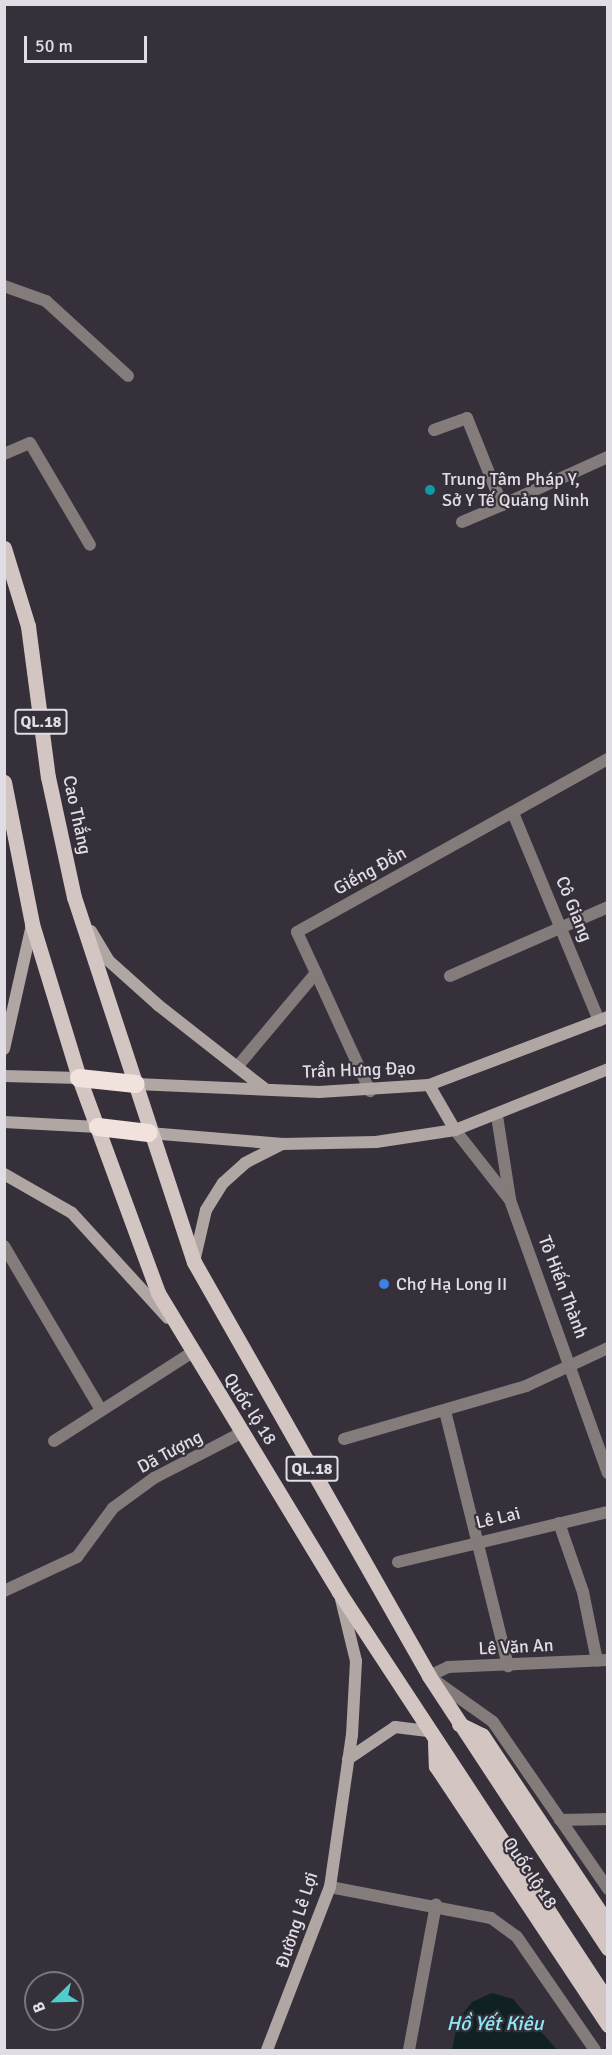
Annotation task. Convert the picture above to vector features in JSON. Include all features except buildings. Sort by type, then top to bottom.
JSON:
[{"type":"highway","points":[[79,1078],[136,1084]]},
{"type":"highway","points":[[98,1128],[149,1133]]},
{"type":"main road","name":"Cao Thắng","points":[[4,548],[28,626],[48,777],[74,897],[136,1084]]},
{"type":"main road","name":"QL.18","points":[[5,783],[32,924],[79,1078]]},
{"type":"main road","points":[[74,897],[109,961],[264,1088]]},
{"type":"main road","points":[[4,1049],[32,924]]},
{"type":"main road","name":"Trần Hưng Đạo","points":[[136,1084],[370,1090],[429,1085],[603,1019]]},
{"type":"main road","points":[[149,1133],[283,1144],[376,1142],[455,1130],[497,1116],[608,1069]]},
{"type":"main road","points":[[4,1076],[79,1078]]},
{"type":"main road","name":"Quốc lộ 18","points":[[79,1078],[158,1293],[191,1353],[243,1432],[339,1592],[432,1735],[441,1762],[608,2025]]},
{"type":"main road","name":"Quốc lộ 18","points":[[136,1084],[149,1133],[194,1262],[429,1676],[459,1724],[476,1739],[608,1924]]},
{"type":"main road","points":[[429,1085],[455,1130]]},
{"type":"main road","points":[[4,1122],[98,1128]]},
{"type":"main road","points":[[194,1262],[206,1210],[223,1183],[245,1163],[283,1144]]},
{"type":"main road","points":[[4,1174],[72,1213],[176,1326]]},
{"type":"main road","name":"Đường Lê Lợi","points":[[267,2050],[330,1887],[348,1759],[356,1661],[339,1592]]},
{"type":"main road","points":[[348,1759],[395,1727],[432,1735]]},
{"type":"main road","name":"Quốc lộ 18","points":[[476,1739],[608,1949]]},
{"type":"main road","name":"Quốc lộ 18","points":[[441,1762],[608,2001]]},
{"type":"street","points":[[4,286],[46,301],[128,376]]},
{"type":"street","points":[[434,430],[467,418],[502,505]]},
{"type":"street","points":[[4,454],[30,443],[90,545]]},
{"type":"street","points":[[462,522],[608,457]]},
{"type":"street","name":"Giếng Đồn","points":[[316,973],[297,932],[608,759]]},
{"type":"street","name":"Cô Giang","points":[[513,813],[603,1019]]},
{"type":"street","points":[[450,976],[608,907]]},
{"type":"street","points":[[237,1066],[316,973],[370,1090]]},
{"type":"street","points":[[497,1116],[510,1200]]},
{"type":"street","name":"Tô Hiến Thành","points":[[455,1130],[510,1200],[572,1361],[608,1473]]},
{"type":"street","points":[[4,1246],[101,1410]]},
{"type":"street","points":[[344,1439],[526,1386],[572,1361],[608,1348]]},
{"type":"street","points":[[54,1441],[191,1353]]},
{"type":"street","points":[[446,1411],[480,1541],[508,1666]]},
{"type":"street","name":"Dã Tượng","points":[[4,1591],[77,1557],[121,1502],[154,1478],[243,1432]]},
{"type":"street","name":"Lê Lai","points":[[398,1562],[608,1512]]},
{"type":"street","points":[[559,1523],[602,1660]]},
{"type":"street","name":"Lê Văn An","points":[[429,1676],[448,1667],[602,1660]]},
{"type":"street","points":[[429,1676],[493,1722],[608,1889]]},
{"type":"street","points":[[560,1820],[608,1819]]},
{"type":"street","points":[[330,1887],[436,1904],[490,1918],[518,1937],[595,2050]]},
{"type":"street","points":[[409,2050],[436,1904]]},
{"type":"water","name":"Hồ Yết Kiêu","points":[[492,1993],[513,1999],[557,2050],[452,2050],[458,2020],[472,2002]]},
{"type":"place","name":"Trung Tâm Pháp Y, Sở Y Tế Quảng Ninh","points":[[430,490]]},
{"type":"place","name":"Chợ Hạ Long II","points":[[384,1284]]}]
